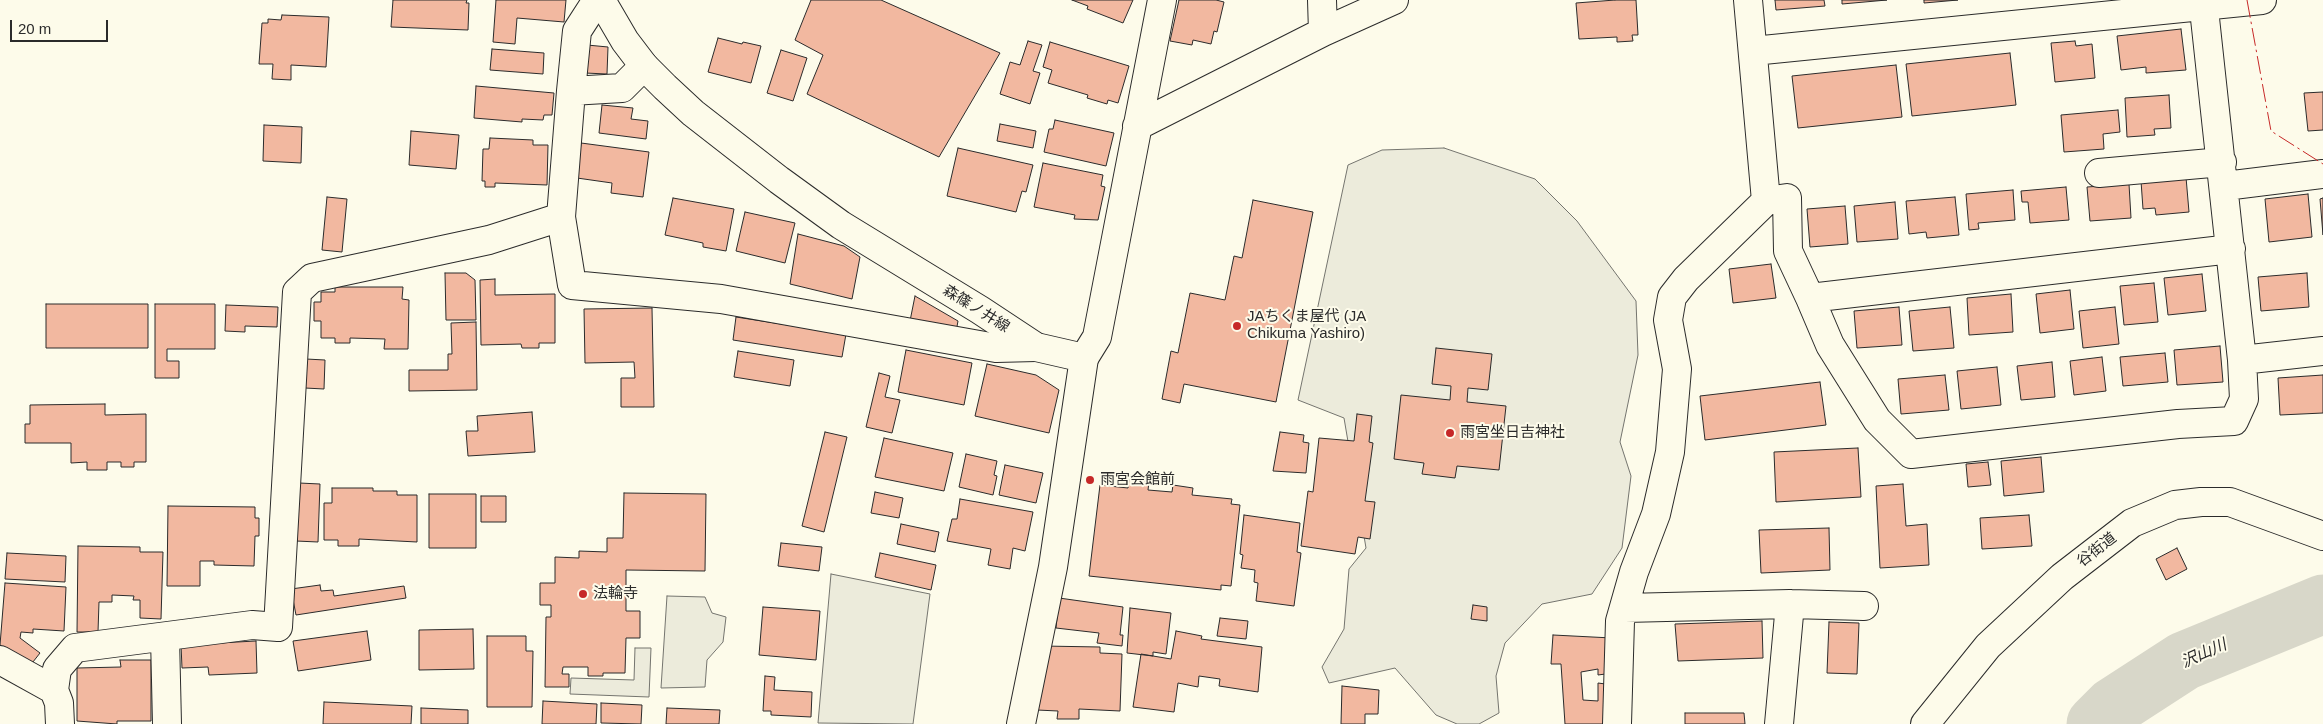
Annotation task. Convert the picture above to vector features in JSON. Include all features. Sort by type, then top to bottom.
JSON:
[{"type":"street","points":[[597,0],[577,31],[571,91],[561,217],[572,285],[721,299],[996,348],[1036,347]]},
{"type":"street","name":"森篠ノ井線","points":[[601,0],[625,40],[644,66],[693,113],[841,224],[1036,347],[1084,358]]},
{"type":"street","points":[[1021,724],[1053,567],[1084,358],[1097,337],[1162,0]]},
{"type":"street","points":[[1322,0],[1323,32]]},
{"type":"street","points":[[1137,126],[1323,32],[1394,0]]},
{"type":"street","points":[[1748,0],[1766,201]]},
{"type":"street","points":[[1753,51],[2204,3],[2262,0]]},
{"type":"street","points":[[1617,724],[1620,621],[1634,572],[1656,514],[1670,452],[1675,414],[1677,369],[1668,320],[1672,297],[1686,279],[1766,201],[1787,198],[1788,251],[1830,345],[1877,420],[1911,454],[2178,424],[2234,421],[2244,399],[2242,360],[2204,3]]},
{"type":"street","points":[[571,91],[622,88],[644,66]]},
{"type":"street","points":[[2099,173],[2323,174]]},
{"type":"street","points":[[60,724],[59,703],[54,690],[57,670],[75,648],[252,625],[278,627],[297,292],[312,278],[489,240],[561,217]]},
{"type":"street","points":[[1810,298],[2231,249]]},
{"type":"street","points":[[2242,360],[2323,351]]},
{"type":"street","name":"谷街道","points":[[1925,724],[1988,646],[2062,577],[2132,523],[2175,505],[2201,502],[2230,502],[2321,533]]},
{"type":"street","points":[[1625,608],[1790,604],[1864,606]]},
{"type":"street","points":[[1779,724],[1790,604]]},
{"type":"street","points":[[165,637],[167,724]]},
{"type":"street","points":[[0,660],[54,690]]},
{"type":"shaded area","points":[[1444,148],[1535,179],[1577,221],[1636,301],[1638,355],[1620,442],[1631,476],[1622,548],[1592,594],[1542,604],[1505,643],[1496,676],[1499,713],[1479,724],[1457,724],[1436,715],[1395,668],[1329,683],[1322,667],[1344,629],[1349,569],[1366,548],[1344,418],[1298,400],[1348,165],[1382,150]]},
{"type":"shaded area","points":[[831,574],[930,594],[913,724],[818,723]]},
{"type":"shaded area","points":[[667,596],[705,597],[712,613],[726,617],[723,642],[707,660],[705,687],[661,688]]},
{"type":"shaded area","points":[[635,648],[651,648],[649,697],[570,694],[571,678],[634,680]]},
{"type":"building","points":[[393,0],[467,0],[466,3],[469,3],[468,30],[391,27]]},
{"type":"building","points":[[496,0],[566,0],[564,22],[517,18],[515,44],[493,42]]},
{"type":"building","points":[[811,0],[881,0],[1000,53],[939,157],[807,94],[823,55],[795,40]]},
{"type":"building","points":[[1072,0],[1133,0],[1123,23],[1087,9],[1088,6]]},
{"type":"building","points":[[1179,0],[1216,0],[1224,2],[1217,32],[1214,31],[1211,44],[1193,40],[1192,45],[1170,41]]},
{"type":"building","points":[[1636,0],[1638,35],[1632,35],[1633,41],[1617,42],[1617,37],[1579,39],[1576,3]]},
{"type":"building","points":[[1775,0],[1824,0],[1825,6],[1776,10]]},
{"type":"building","points":[[1842,0],[1887,0],[1842,4]]},
{"type":"building","points":[[1924,0],[1958,0],[1924,3]]},
{"type":"building","points":[[282,15],[329,17],[326,67],[291,65],[291,80],[272,79],[273,64],[259,64],[262,23],[268,23],[268,19],[281,20]]},
{"type":"building","points":[[2181,29],[2186,70],[2146,73],[2146,67],[2121,70],[2117,36]]},
{"type":"building","points":[[718,38],[742,44],[743,42],[761,46],[751,83],[708,72]]},
{"type":"building","points":[[1028,41],[1042,45],[1033,71],[1040,73],[1030,104],[1000,94],[1010,62],[1020,65]]},
{"type":"building","points":[[2075,41],[2076,46],[2092,44],[2095,78],[2055,82],[2051,43]]},
{"type":"building","points":[[1050,42],[1129,66],[1118,103],[1108,100],[1107,104],[1087,98],[1088,95],[1048,83],[1052,70],[1043,67]]},
{"type":"building","points":[[587,45],[608,47],[607,74],[585,73]]},
{"type":"building","points":[[492,49],[544,53],[543,74],[490,70]]},
{"type":"building","points":[[781,50],[807,58],[793,101],[767,93]]},
{"type":"building","points":[[2010,53],[2016,105],[1912,116],[1906,64]]},
{"type":"building","points":[[1896,65],[1902,117],[1798,128],[1792,76]]},
{"type":"building","points":[[476,86],[554,93],[552,115],[544,115],[543,120],[522,119],[522,122],[474,118]]},
{"type":"building","points":[[2323,92],[2323,130],[2308,131],[2304,93]]},
{"type":"building","points":[[2169,95],[2171,128],[2154,129],[2155,135],[2127,137],[2125,98]]},
{"type":"building","points":[[602,105],[633,108],[631,119],[648,121],[646,139],[599,133]]},
{"type":"building","points":[[2118,110],[2120,132],[2103,134],[2104,149],[2064,152],[2061,115]]},
{"type":"building","points":[[1055,120],[1114,133],[1106,166],[1044,152],[1049,129],[1053,129]]},
{"type":"building","points":[[1000,124],[1036,131],[1033,148],[997,141]]},
{"type":"building","points":[[264,125],[302,127],[301,163],[263,161]]},
{"type":"building","points":[[411,131],[459,135],[456,169],[409,165]]},
{"type":"building","points":[[490,138],[533,140],[533,145],[548,145],[547,185],[495,183],[495,187],[485,187],[485,181],[482,181],[483,149],[489,149]]},
{"type":"building","points":[[581,143],[649,152],[643,197],[611,193],[612,183],[577,178]]},
{"type":"building","points":[[958,148],[1033,165],[1026,192],[1022,191],[1016,212],[947,196]]},
{"type":"building","points":[[1043,163],[1103,175],[1101,186],[1105,187],[1098,220],[1074,219],[1075,215],[1034,207]]},
{"type":"building","points":[[2186,177],[2189,212],[2156,215],[2155,208],[2143,209],[2141,181]]},
{"type":"building","points":[[2129,184],[2131,218],[2090,221],[2087,187]]},
{"type":"building","points":[[2066,187],[2069,220],[2030,223],[2028,202],[2022,202],[2021,191]]},
{"type":"building","points":[[2013,190],[2015,220],[1978,223],[1979,229],[1969,230],[1966,194]]},
{"type":"building","points":[[2308,194],[2312,237],[2269,242],[2265,199]]},
{"type":"building","points":[[327,197],[347,199],[342,252],[322,250]]},
{"type":"building","points":[[1955,197],[1959,235],[1927,238],[1926,232],[1909,234],[1906,201]]},
{"type":"building","points":[[673,198],[734,209],[726,251],[703,247],[703,243],[665,235]]},
{"type":"building","points":[[2323,198],[2323,235],[2320,199]]},
{"type":"building","name":"JAちくま屋代 (JA Chikuma Yashiro)","points":[[1253,200],[1313,212],[1276,402],[1184,384],[1180,403],[1162,399],[1171,351],[1178,353],[1190,293],[1225,300],[1234,256],[1242,258]]},
{"type":"building","points":[[1895,202],[1898,239],[1857,242],[1854,206]]},
{"type":"building","points":[[1845,206],[1848,244],[1810,247],[1807,209]]},
{"type":"building","points":[[745,212],[795,223],[785,263],[736,251]]},
{"type":"building","points":[[798,234],[844,246],[860,257],[852,299],[790,284]]},
{"type":"building","points":[[1771,264],[1776,298],[1733,303],[1729,269]]},
{"type":"building","points":[[445,273],[466,273],[475,280],[476,320],[446,320]]},
{"type":"building","points":[[2307,273],[2309,307],[2261,311],[2258,277]]},
{"type":"building","points":[[2202,274],[2206,311],[2168,315],[2164,278]]},
{"type":"building","points":[[495,279],[495,295],[555,294],[555,343],[539,343],[539,348],[522,348],[521,344],[481,345],[480,280]]},
{"type":"building","points":[[2154,283],[2158,322],[2124,325],[2120,286]]},
{"type":"building","points":[[335,287],[403,287],[402,299],[409,300],[408,349],[384,349],[385,339],[350,338],[350,343],[335,343],[335,338],[321,338],[321,321],[314,321],[314,302],[321,302],[321,292],[335,292]]},
{"type":"building","points":[[2070,290],[2074,329],[2040,333],[2036,294]]},
{"type":"building","points":[[2011,294],[2013,332],[1969,335],[1967,298]]},
{"type":"building","points":[[915,296],[958,321],[956,332],[910,321]]},
{"type":"building","points":[[46,304],[148,304],[148,348],[46,348]]},
{"type":"building","points":[[155,304],[215,304],[215,349],[167,349],[167,361],[179,361],[179,378],[155,378]]},
{"type":"building","points":[[226,305],[278,307],[277,327],[245,326],[245,332],[225,331]]},
{"type":"building","points":[[1899,307],[1902,345],[1857,348],[1854,311]]},
{"type":"building","points":[[1950,307],[1954,348],[1913,351],[1909,311]]},
{"type":"building","points":[[2115,307],[2119,344],[2083,348],[2079,311]]},
{"type":"building","points":[[652,308],[654,407],[621,407],[621,378],[635,378],[634,362],[585,363],[584,309]]},
{"type":"building","points":[[736,317],[846,334],[842,357],[733,340]]},
{"type":"building","points":[[476,322],[477,390],[409,391],[409,370],[448,370],[448,354],[452,354],[451,323]]},
{"type":"building","points":[[2220,346],[2223,382],[2177,385],[2174,350]]},
{"type":"building","name":"雨宮坐日吉神社","points":[[1436,348],[1492,354],[1488,390],[1468,388],[1467,402],[1506,406],[1499,470],[1457,466],[1455,478],[1422,474],[1424,463],[1394,459],[1401,395],[1450,400],[1451,386],[1432,384]]},
{"type":"building","points":[[906,350],[972,363],[964,405],[898,392]]},
{"type":"building","points":[[738,351],[794,360],[790,386],[734,377]]},
{"type":"building","points":[[2165,353],[2168,382],[2123,386],[2120,357]]},
{"type":"building","points":[[2102,357],[2106,391],[2074,395],[2070,361]]},
{"type":"building","points":[[306,359],[325,360],[324,389],[305,388]]},
{"type":"building","points":[[2052,362],[2055,397],[2021,400],[2017,366]]},
{"type":"building","points":[[987,364],[1036,375],[1059,390],[1049,433],[975,416]]},
{"type":"building","points":[[1997,367],[2001,405],[1961,409],[1957,371]]},
{"type":"building","points":[[879,373],[890,376],[885,397],[900,400],[892,433],[866,427]]},
{"type":"building","points":[[1945,375],[1949,410],[1901,414],[1898,379]]},
{"type":"building","points":[[2323,375],[2323,413],[2280,415],[2278,378]]},
{"type":"building","points":[[1820,382],[1826,425],[1705,440],[1700,396]]},
{"type":"building","points":[[105,404],[105,415],[146,414],[146,462],[134,462],[134,467],[121,467],[121,462],[107,462],[107,470],[87,470],[87,462],[71,463],[71,443],[25,443],[25,424],[30,424],[30,405]]},
{"type":"building","points":[[532,412],[535,452],[468,456],[466,431],[478,431],[477,416]]},
{"type":"building","points":[[1357,414],[1372,416],[1369,442],[1373,443],[1365,501],[1375,502],[1370,539],[1358,537],[1355,554],[1301,546],[1308,491],[1313,492],[1319,438],[1354,441]]},
{"type":"building","points":[[825,432],[847,437],[824,532],[802,526]]},
{"type":"building","points":[[1280,432],[1304,435],[1303,442],[1309,443],[1306,473],[1273,471]]},
{"type":"building","points":[[884,438],[953,453],[944,491],[875,477]]},
{"type":"building","points":[[1858,448],[1861,497],[1776,502],[1774,452]]},
{"type":"building","points":[[966,454],[997,461],[994,475],[997,476],[993,495],[959,487]]},
{"type":"building","points":[[2041,457],[2044,492],[2004,496],[2001,461]]},
{"type":"building","points":[[1988,462],[1991,485],[1968,487],[1966,464]]},
{"type":"building","points":[[1005,465],[1043,473],[1036,503],[999,495]]},
{"type":"building","points":[[1129,480],[1149,482],[1148,490],[1172,492],[1173,485],[1193,488],[1192,495],[1232,499],[1231,504],[1240,505],[1231,586],[1221,585],[1221,590],[1089,576],[1100,485],[1128,488]]},
{"type":"building","points":[[299,483],[320,484],[318,542],[296,541]]},
{"type":"building","points":[[1903,484],[1906,526],[1927,524],[1929,565],[1880,568],[1876,486]]},
{"type":"building","points":[[332,488],[373,488],[373,491],[397,491],[397,495],[417,495],[417,542],[359,539],[359,546],[338,546],[338,540],[324,540],[324,503],[332,503]]},
{"type":"building","points":[[875,492],[903,498],[899,518],[871,513]]},
{"type":"building","name":"法輪寺","points":[[624,493],[706,494],[705,571],[626,570],[626,611],[640,611],[640,638],[626,638],[625,673],[603,673],[603,676],[588,676],[588,667],[563,667],[562,674],[569,674],[569,687],[545,687],[546,617],[551,617],[551,605],[540,605],[540,583],[555,583],[555,557],[579,558],[579,551],[607,552],[607,538],[623,538]]},
{"type":"building","points":[[429,494],[476,494],[476,548],[429,548]]},
{"type":"building","points":[[481,496],[506,496],[506,522],[481,522]]},
{"type":"building","points":[[960,499],[1033,512],[1025,551],[1013,548],[1010,569],[988,565],[991,549],[947,541],[952,519],[957,519]]},
{"type":"building","points":[[168,506],[255,507],[255,518],[259,518],[259,536],[255,536],[254,566],[214,565],[214,561],[200,561],[200,586],[167,586]]},
{"type":"building","points":[[1244,515],[1300,523],[1297,552],[1301,553],[1294,606],[1256,601],[1258,583],[1254,582],[1255,570],[1241,568],[1243,555],[1240,554]]},
{"type":"building","points":[[2029,515],[2032,546],[1982,549],[1980,518]]},
{"type":"building","points":[[901,524],[939,532],[935,552],[897,544]]},
{"type":"building","points":[[1829,528],[1830,570],[1761,573],[1759,530]]},
{"type":"building","points":[[781,543],[822,547],[819,571],[778,566]]},
{"type":"building","points":[[78,546],[140,547],[140,552],[163,552],[161,619],[140,618],[140,600],[133,600],[134,596],[112,595],[112,602],[99,602],[98,632],[77,632]]},
{"type":"building","points":[[2177,548],[2187,569],[2166,580],[2156,559]]},
{"type":"building","points":[[7,553],[66,556],[65,582],[5,579]]},
{"type":"building","points":[[880,553],[936,565],[931,590],[875,577]]},
{"type":"building","points":[[5,583],[66,587],[64,631],[33,629],[33,633],[21,632],[20,638],[40,653],[29,667],[0,645]]},
{"type":"building","points":[[320,585],[321,591],[333,590],[334,596],[404,586],[406,598],[296,615],[291,589]]},
{"type":"building","points":[[1059,598],[1123,607],[1120,635],[1123,635],[1122,646],[1097,643],[1099,633],[1056,628]]},
{"type":"building","points":[[1473,605],[1487,607],[1487,621],[1471,619]]},
{"type":"building","points":[[763,607],[820,611],[816,660],[759,655]]},
{"type":"building","points":[[1130,608],[1171,613],[1166,654],[1153,652],[1153,656],[1127,653]]},
{"type":"building","points":[[1220,618],[1248,621],[1246,639],[1217,636]]},
{"type":"building","points":[[1762,621],[1763,658],[1678,661],[1675,624]]},
{"type":"building","points":[[1829,622],[1859,623],[1857,674],[1827,673]]},
{"type":"building","points":[[473,629],[474,669],[419,670],[419,630]]},
{"type":"building","points":[[367,631],[371,660],[298,671],[293,641]]},
{"type":"building","points":[[1176,631],[1202,636],[1201,639],[1262,647],[1258,692],[1219,686],[1220,679],[1199,676],[1198,687],[1178,683],[1174,712],[1133,707],[1141,654],[1171,659]]},
{"type":"building","points":[[1553,635],[1612,638],[1613,673],[1598,675],[1598,669],[1581,672],[1583,700],[1598,701],[1598,683],[1613,685],[1613,724],[1565,724],[1561,664],[1551,664]]},
{"type":"building","points":[[487,636],[526,636],[526,651],[533,651],[532,707],[487,707]]},
{"type":"building","points":[[256,641],[257,673],[209,675],[208,667],[182,668],[181,645]]},
{"type":"building","points":[[1042,646],[1100,647],[1100,653],[1122,654],[1120,711],[1079,709],[1079,719],[1057,719],[1058,711],[1037,710]]},
{"type":"building","points":[[120,660],[151,660],[151,721],[117,721],[117,724],[77,721],[77,668],[121,667]]},
{"type":"building","points":[[765,676],[775,677],[774,690],[812,692],[811,717],[771,715],[771,711],[763,711]]},
{"type":"building","points":[[1342,686],[1379,690],[1378,714],[1365,714],[1365,724],[1341,724]]},
{"type":"building","points":[[543,701],[597,704],[596,724],[542,724]]},
{"type":"building","points":[[324,702],[412,706],[411,724],[323,724]]},
{"type":"building","points":[[601,703],[642,705],[641,724],[601,723]]},
{"type":"building","points":[[421,708],[468,710],[468,724],[421,724]]},
{"type":"building","points":[[667,708],[720,710],[719,724],[666,724]]},
{"type":"building","points":[[1685,713],[1744,713],[1745,724],[1685,724]]},
{"type":"waterway","name":"沢山川","points":[[2096,724],[2113,707],[2184,661],[2323,604]]},
{"type":"power","points":[[2247,0],[2271,131],[2323,164]]},
{"type":"place","name":"JAちくま屋代 (JA Chikuma Yashiro)","points":[[1237,326]]},
{"type":"place","name":"雨宮坐日吉神社","points":[[1450,433]]},
{"type":"place","name":"雨宮会館前","points":[[1090,480]]},
{"type":"place","name":"法輪寺","points":[[583,594]]}]
